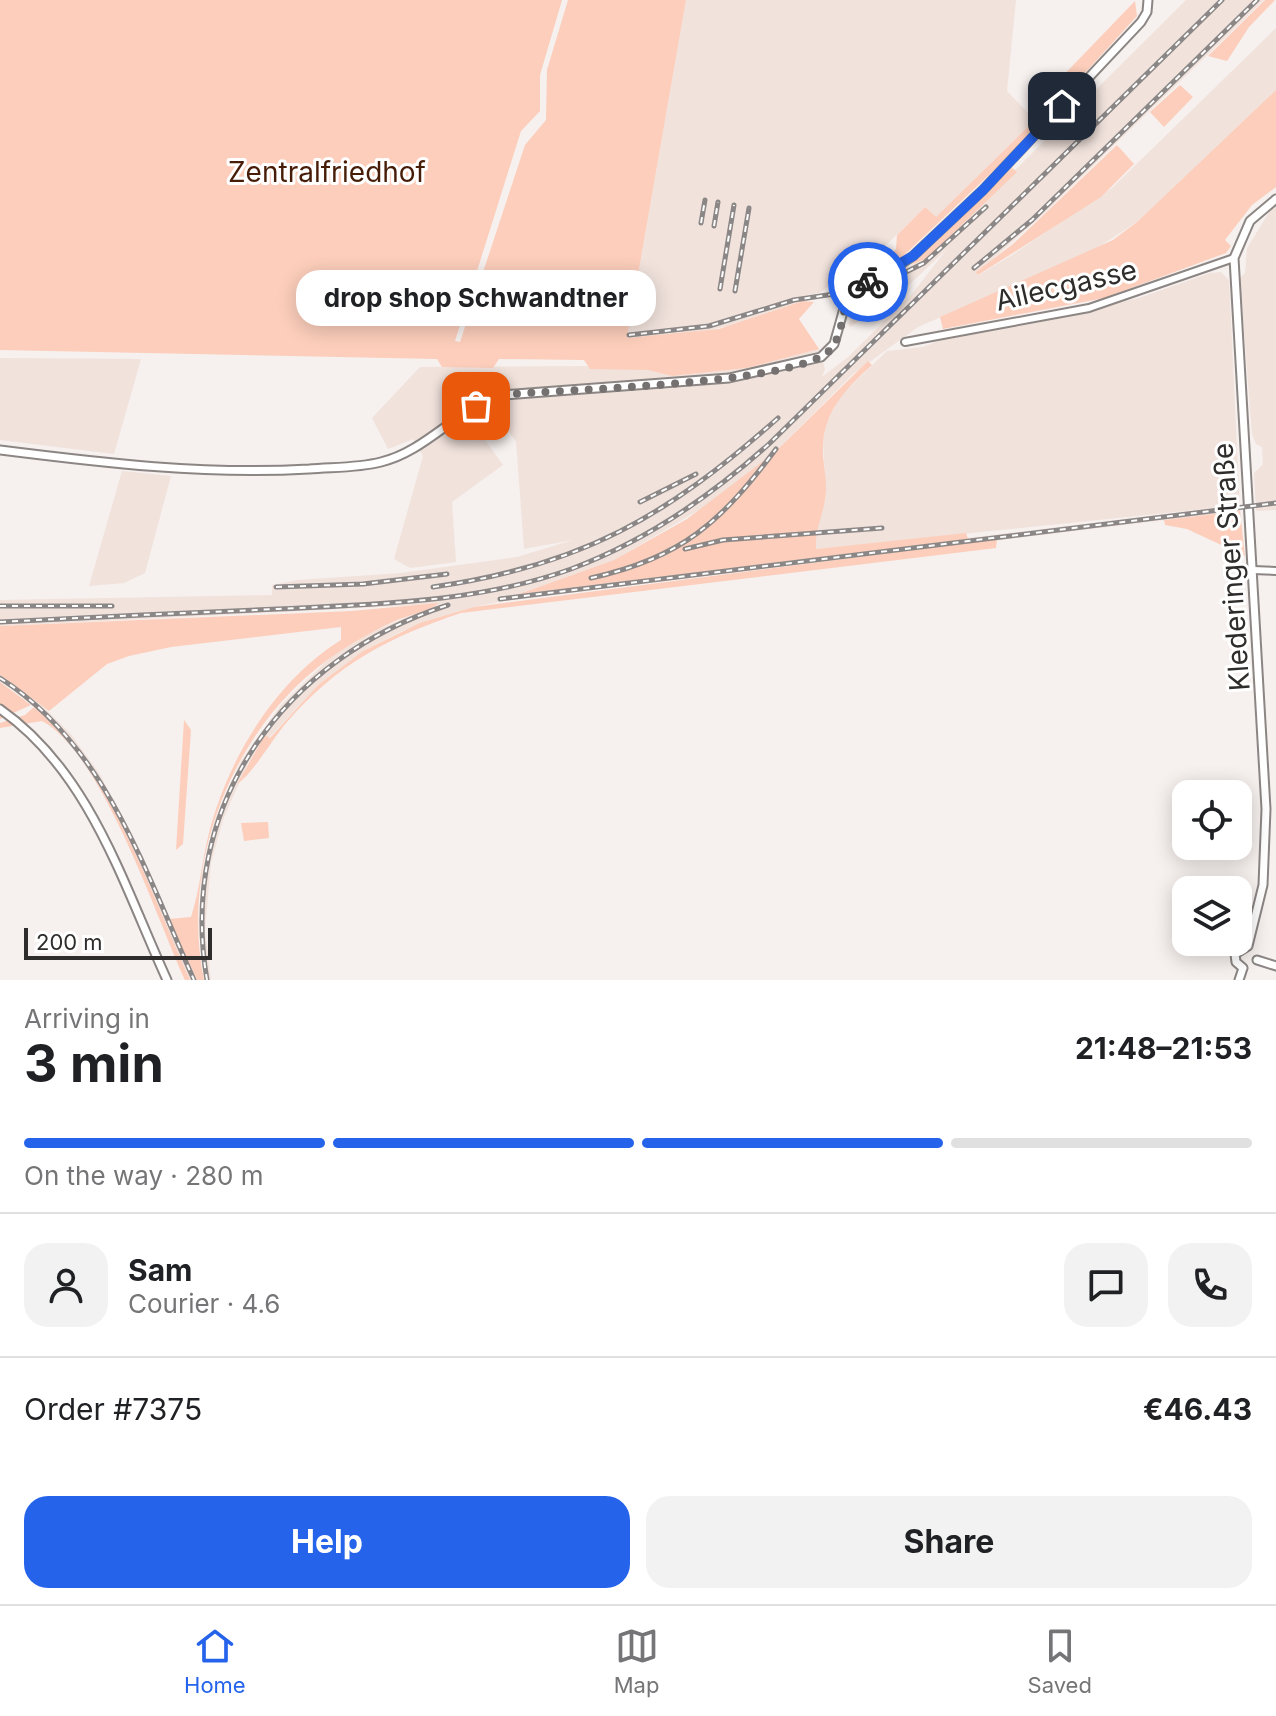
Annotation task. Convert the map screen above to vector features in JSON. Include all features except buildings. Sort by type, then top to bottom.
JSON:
[{"type":"street","points":[[0,450],[198,471],[259,472],[355,465],[402,456],[476,406],[503,395],[729,378],[821,357],[830,350],[839,330],[848,294],[854,287],[898,268],[983,190],[1141,22],[1148,1]]},
{"type":"street","name":"Klederinger Straße","points":[[1252,932],[1267,845],[1265,745],[1234,258],[1250,221],[1276,199]]},
{"type":"street","name":"Ailecgasse","points":[[905,342],[1089,308],[1234,258]]},
{"type":"street","points":[[1253,570],[1276,571]]},
{"type":"street","points":[[0,709],[48,750],[84,800],[167,980]]},
{"type":"street","points":[[1243,968],[1253,966],[1257,960],[1256,951],[1252,948]]},
{"type":"street","points":[[1235,956],[1236,962],[1243,968]]},
{"type":"street","points":[[1257,960],[1276,966]]},
{"type":"street","points":[[1239,980],[1243,968]]},
{"type":"shaded area","points":[[686,0],[1016,0],[1007,91],[1035,120],[936,218],[925,207],[876,255],[880,260],[858,277],[853,270],[819,293],[803,296],[803,301],[744,323],[695,333],[627,338]]},
{"type":"shaded area","points":[[1186,0],[1264,0],[1041,216],[977,273],[979,275],[1012,255],[1112,188],[1276,28],[1276,90],[1137,222],[1092,251],[918,327],[853,374],[773,454],[711,503],[614,560],[524,592],[1215,508],[816,549],[815,531],[826,498],[823,443],[826,424],[840,396],[887,351],[923,347],[948,337],[1139,298],[1210,273],[1221,272],[1229,280],[1240,511],[513,599],[474,607],[402,631],[363,651],[318,685],[269,738],[265,735],[246,767],[223,820],[211,863],[205,931],[211,980],[204,980],[199,932],[201,878],[215,819],[241,761],[281,705],[333,655],[376,630],[439,604],[0,626],[0,600],[272,595],[272,585],[298,580],[401,573],[517,557],[573,540],[524,549],[516,441],[492,411],[473,423],[503,465],[452,502],[456,562],[410,568],[394,559],[423,456],[413,439],[388,449],[372,418],[420,367],[586,366],[648,370],[672,376],[747,368],[819,349],[825,369],[822,377],[848,357],[912,294],[947,249],[894,299],[850,327],[848,323],[899,285],[895,283],[864,293],[863,288],[926,259]]},
{"type":"shaded area","points":[[1276,207],[1276,510],[1256,511],[1254,473],[1263,464],[1262,447],[1256,444],[1252,434],[1240,278],[1245,273],[1247,248],[1270,211]]},
{"type":"shaded area","points":[[0,358],[141,359],[114,454],[0,440]]},
{"type":"shaded area","points":[[122,471],[171,476],[145,573],[124,583],[89,586]]},
{"type":"shaded area","points":[[40,704],[70,733],[101,776],[197,980],[190,980],[108,800],[79,755],[36,709]]},
{"type":"green space","name":"Zentralfriedhof","points":[[0,0],[562,0],[540,75],[540,111],[521,131],[455,341],[460,342],[525,145],[546,120],[547,70],[568,0],[686,0],[627,338],[719,329],[803,301],[814,302],[799,319],[819,349],[747,368],[672,376],[648,370],[590,369],[584,360],[499,359],[493,368],[442,367],[437,359],[0,350]]},
{"type":"green space","points":[[1265,0],[1275,0],[1249,27],[1227,61],[1208,56]]},
{"type":"green space","points":[[1135,1],[1137,16],[1011,154],[902,257],[881,272],[875,268],[896,249],[897,235],[925,207],[936,217],[1035,120],[1029,111]]},
{"type":"green space","points":[[1180,85],[1193,97],[1164,127],[1150,112]]},
{"type":"green space","points":[[1276,90],[1276,187],[1252,205],[1225,240],[1231,246],[1226,253],[1104,298],[943,329],[940,317],[1113,240],[1137,222]]},
{"type":"green space","points":[[1117,145],[1134,164],[1101,197],[978,275],[976,272],[1013,244]]},
{"type":"green space","points":[[1012,168],[1017,172],[926,259],[911,265]]},
{"type":"green space","points":[[868,361],[872,365],[843,394],[826,428],[823,455],[826,495],[816,549],[966,533],[968,539],[519,594],[614,560],[687,519],[774,453]]},
{"type":"green space","points":[[1240,511],[1245,556],[1187,529],[1165,525],[1164,520]]},
{"type":"green space","points":[[997,539],[996,548],[461,613],[410,632],[345,668],[306,702],[237,784],[265,735],[270,738],[318,685],[363,651],[420,623],[474,607]]},
{"type":"green space","points":[[439,603],[368,634],[305,678],[272,713],[245,752],[224,795],[209,840],[200,887],[198,934],[204,980],[197,980],[169,919],[191,917],[217,805],[228,777],[257,724],[295,677],[341,640],[341,627],[171,647],[129,656],[107,664],[49,711],[0,675],[0,626],[351,611]]},
{"type":"green space","points":[[0,682],[31,705],[0,719]]},
{"type":"green space","points":[[34,707],[62,735],[86,766],[64,738],[42,721],[0,728],[0,723],[25,715]]},
{"type":"green space","points":[[184,720],[191,730],[183,844],[176,850]]},
{"type":"green space","points":[[86,766],[107,799],[126,834],[190,980],[185,980],[125,838]]},
{"type":"green space","points":[[268,822],[269,838],[244,841],[241,823]]},
{"type":"railway","points":[[0,622],[426,600],[535,580],[571,569],[625,545],[676,516],[724,482],[769,444],[1222,0]]},
{"type":"railway","points":[[974,268],[1032,220],[1257,0]]},
{"type":"railway","points":[[701,223],[705,200]]},
{"type":"railway","points":[[714,226],[718,202]]},
{"type":"railway","points":[[720,289],[734,205]]},
{"type":"railway","points":[[629,335],[709,326],[794,300],[874,288],[924,263],[986,207]]},
{"type":"railway","points":[[735,291],[749,208]]},
{"type":"railway","points":[[433,587],[534,566],[620,531],[698,483],[778,418]]},
{"type":"railway","points":[[591,578],[651,560],[697,533],[737,497],[776,449]]},
{"type":"railway","points":[[640,502],[696,474]]},
{"type":"railway","points":[[500,599],[1276,503]]},
{"type":"railway","points":[[685,549],[723,540],[882,528]]},
{"type":"railway","points":[[276,587],[363,584],[447,574]]},
{"type":"railway","points":[[207,980],[202,916],[209,855],[227,798],[255,746],[292,701],[337,661],[389,629],[448,605]]},
{"type":"railway","points":[[0,606],[112,606]]},
{"type":"railway","points":[[0,678],[37,706],[68,738],[95,775],[139,855],[194,980]]},
{"type":"way so far","points":[[476,406],[503,395],[729,378],[821,357],[834,344],[848,294],[854,287],[868,282]]},
{"type":"place","name":"drop shop Schwandtner","points":[[476,406]]},
{"type":"route","points":[[868,282],[898,268],[913,256],[983,190],[1062,106]]}]
